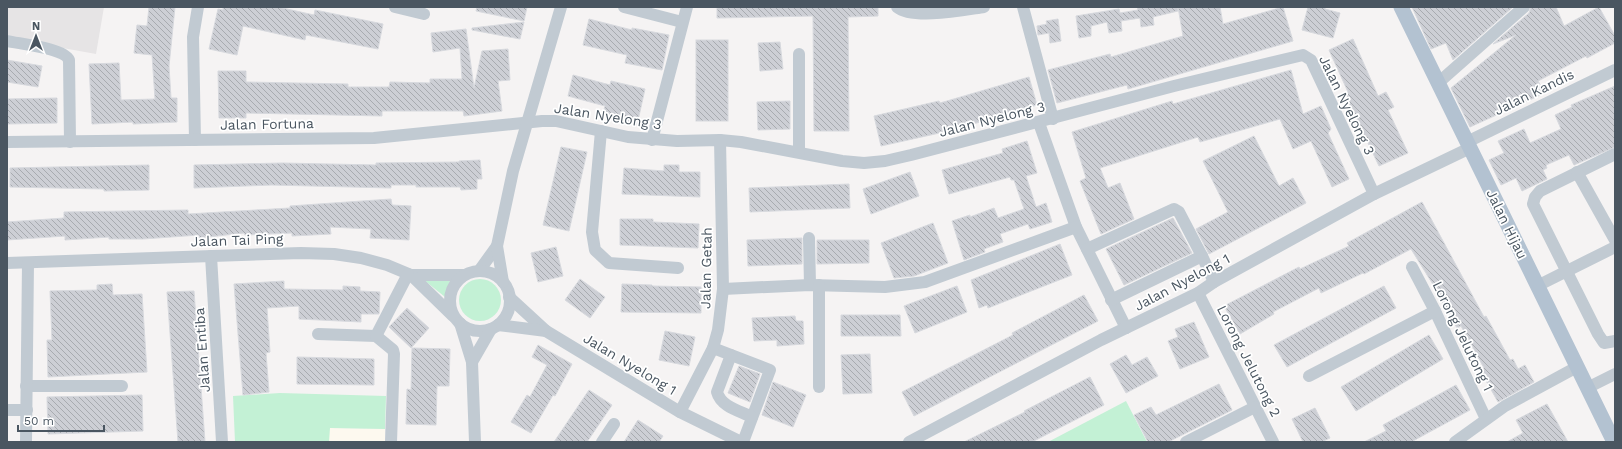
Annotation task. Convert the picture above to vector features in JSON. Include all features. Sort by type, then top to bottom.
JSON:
[{"type":"main road","name":"Jalan Hijau","points":[[1401,7],[1614,442]]},
{"type":"street","points":[[195,140],[193,37],[198,7]]},
{"type":"street","points":[[394,7],[424,14]]},
{"type":"street","points":[[546,331],[509,297],[503,282],[497,246],[513,171],[561,7]]},
{"type":"street","points":[[624,7],[682,22]]},
{"type":"street","points":[[652,140],[687,7]]},
{"type":"street","points":[[897,7],[909,14],[928,14],[984,7]]},
{"type":"street","points":[[1023,7],[1053,119]]},
{"type":"street","points":[[1438,84],[1524,7]]},
{"type":"street","points":[[7,41],[60,51],[67,56],[70,142]]},
{"type":"street","points":[[799,54],[799,152]]},
{"type":"street","name":"Jalan Nyelong 3","points":[[527,123],[556,121],[628,137],[652,140],[720,140],[799,152],[842,161],[864,163],[885,161],[1039,123],[1174,86],[1303,55],[1311,60],[1374,194]]},
{"type":"street","name":"Jalan Kandis","points":[[1468,145],[1615,70]]},
{"type":"street","name":"Jalan Fortuna","points":[[7,142],[374,138],[527,123]]},
{"type":"street","points":[[1039,123],[1076,227],[1126,328]]},
{"type":"street","points":[[601,130],[592,232],[595,250],[609,263],[678,268]]},
{"type":"street","name":"Jalan Getah","points":[[680,412],[713,348],[718,330],[723,289],[720,140]]},
{"type":"street","name":"Jalan Nyelong 1","points":[[909,442],[960,413],[1198,293],[1214,282],[1374,194],[1468,145]]},
{"type":"street","points":[[1615,154],[1540,191],[1535,197],[1533,204],[1604,343],[1615,341]]},
{"type":"street","points":[[1578,172],[1615,240]]},
{"type":"street","points":[[1087,250],[1174,209],[1179,212],[1214,282]]},
{"type":"street","points":[[723,289],[815,285],[885,286],[925,282],[1076,227]]},
{"type":"street","points":[[809,238],[815,285],[819,387]]},
{"type":"street","points":[[479,271],[497,246]]},
{"type":"street","points":[[1537,286],[1615,247]]},
{"type":"street","name":"Jalan Tai Ping","points":[[7,263],[301,253],[334,254],[361,258],[387,265],[410,274],[464,275]]},
{"type":"street","name":"Jalan Entiba","points":[[211,256],[222,442]]},
{"type":"street","points":[[1111,300],[1202,256]]},
{"type":"street","points":[[26,442],[28,263]]},
{"type":"street","name":"Lorong Jelutong 1","points":[[1412,267],[1435,311],[1486,419]]},
{"type":"street","points":[[475,442],[472,362],[458,321],[450,306],[450,297],[457,281],[464,275],[479,271],[491,273],[503,282]]},
{"type":"street","points":[[376,336],[410,274],[458,321],[473,330],[495,327]]},
{"type":"street","name":"Lorong Jelutong 2","points":[[1198,293],[1273,442]]},
{"type":"street","points":[[472,362],[508,310],[509,297]]},
{"type":"street","points":[[1309,376],[1435,311]]},
{"type":"street","name":"Jalan Nyelong 1","points":[[495,327],[546,331],[680,412],[742,442]]},
{"type":"street","points":[[318,334],[376,336],[393,350],[391,442]]},
{"type":"street","points":[[713,348],[770,370],[742,442]]},
{"type":"street","points":[[731,355],[717,392],[718,396],[727,406],[752,417]]},
{"type":"street","points":[[1455,442],[1505,406],[1577,367]]},
{"type":"street","points":[[1587,388],[1615,374]]},
{"type":"street","points":[[26,386],[122,386]]},
{"type":"street","points":[[1186,442],[1255,407]]},
{"type":"street","points":[[7,410],[27,410]]},
{"type":"street","points":[[602,442],[614,424]]},
{"type":"shaded area","points":[[7,7],[104,7],[96,54],[7,38]]},
{"type":"shaded area","points":[[329,428],[385,429],[385,442],[329,442]]},
{"type":"green space","points":[[476,279],[484,279],[492,282],[498,288],[501,300],[498,312],[492,318],[484,321],[476,321],[468,318],[462,312],[459,304],[459,296],[462,288],[468,282]]},
{"type":"green space","points":[[424,280],[450,281],[445,297]]},
{"type":"green space","points":[[280,393],[386,396],[385,429],[330,428],[329,442],[235,442],[233,396]]},
{"type":"green space","points":[[1126,401],[1147,442],[1048,442]]},
{"type":"building","points":[[149,7],[175,7],[169,66],[171,98],[177,98],[177,122],[92,124],[89,64],[119,63],[121,100],[155,99],[152,55],[134,53],[137,25],[147,26]]},
{"type":"building","points":[[223,7],[278,7],[314,15],[315,10],[383,24],[378,49],[306,35],[305,40],[243,26],[237,55],[209,49],[218,9],[223,10]]},
{"type":"building","points":[[477,7],[527,7],[524,21],[476,11]]},
{"type":"building","points":[[717,7],[878,7],[878,16],[848,17],[849,131],[814,131],[813,16],[717,18]]},
{"type":"building","points":[[1137,7],[1178,7],[1178,11],[1153,17],[1154,25],[1141,27],[1140,18],[1121,21],[1122,31],[1109,33],[1107,22],[1091,26],[1091,36],[1079,38],[1076,16],[1119,9],[1120,13],[1138,10]]},
{"type":"building","points":[[1178,7],[1220,7],[1223,24],[1283,7],[1293,41],[1128,89],[1127,85],[1057,103],[1048,70],[1110,54],[1111,57],[1183,36]]},
{"type":"building","points":[[1308,7],[1325,7],[1325,9],[1340,13],[1333,38],[1302,30]]},
{"type":"building","points":[[1412,7],[1513,7],[1453,60],[1446,43],[1431,49]]},
{"type":"building","points":[[1531,7],[1556,7],[1564,26],[1599,7],[1615,36],[1615,43],[1538,81],[1545,93],[1470,127],[1451,88],[1516,35],[1493,44],[1529,13]]},
{"type":"building","points":[[589,19],[632,30],[632,28],[669,35],[662,70],[625,63],[627,55],[583,45]]},
{"type":"building","points":[[1058,19],[1061,41],[1050,43],[1049,33],[1038,35],[1037,26],[1047,24],[1046,21]]},
{"type":"building","points":[[524,22],[520,39],[472,30],[472,28]]},
{"type":"building","points":[[466,29],[474,88],[482,51],[508,49],[510,80],[498,81],[502,111],[464,116],[463,111],[382,111],[382,116],[246,113],[246,118],[219,118],[218,71],[246,71],[246,82],[348,84],[348,87],[389,87],[390,82],[430,83],[430,79],[462,79],[460,48],[433,52],[431,33]]},
{"type":"building","points":[[1353,39],[1378,96],[1386,92],[1394,107],[1388,110],[1408,153],[1379,166],[1344,93],[1348,92],[1329,50]]},
{"type":"building","points":[[696,40],[728,40],[728,121],[696,121]]},
{"type":"building","points":[[780,42],[783,69],[760,71],[758,43]]},
{"type":"building","points":[[7,60],[42,66],[38,87],[7,82]]},
{"type":"building","points":[[1291,70],[1303,114],[1321,106],[1331,129],[1328,133],[1349,179],[1332,187],[1311,141],[1293,149],[1280,119],[1200,142],[1198,137],[1100,168],[1108,188],[1120,183],[1134,219],[1101,234],[1080,181],[1086,178],[1072,132],[1172,101],[1173,104]]},
{"type":"building","points":[[573,75],[610,85],[611,81],[645,89],[637,125],[602,117],[605,106],[568,96]]},
{"type":"building","points":[[1029,77],[1037,105],[953,130],[881,146],[874,116],[939,101],[940,103]]},
{"type":"building","points":[[1615,86],[1615,147],[1574,165],[1569,155],[1546,165],[1547,168],[1543,170],[1547,179],[1522,191],[1516,178],[1501,185],[1489,160],[1504,153],[1498,141],[1524,129],[1530,143],[1561,129],[1555,115],[1572,107],[1571,105]]},
{"type":"building","points":[[57,98],[57,123],[7,124],[7,99]]},
{"type":"building","points":[[790,101],[790,129],[758,130],[757,102]]},
{"type":"building","points":[[1254,136],[1279,186],[1293,178],[1306,203],[1209,254],[1196,229],[1228,212],[1203,161]]},
{"type":"building","points":[[1027,141],[1037,173],[1026,176],[1036,207],[1046,203],[1052,222],[1030,229],[1028,224],[1000,234],[1003,242],[984,249],[985,252],[964,260],[952,221],[970,215],[970,217],[994,208],[998,218],[1024,209],[1014,180],[1011,180],[1010,177],[949,194],[942,170],[1003,153],[1002,149]]},
{"type":"building","points":[[561,147],[587,152],[569,231],[543,225]]},
{"type":"building","points":[[480,160],[482,179],[477,179],[477,189],[461,190],[460,187],[416,187],[416,185],[391,185],[391,188],[272,185],[194,188],[194,165],[282,163],[376,165],[376,163],[459,162]]},
{"type":"building","points":[[149,165],[149,190],[104,191],[104,189],[10,187],[10,168]]},
{"type":"building","points":[[664,165],[679,165],[679,172],[700,172],[700,197],[622,194],[624,168],[664,171]]},
{"type":"building","points":[[910,172],[919,196],[871,214],[863,189]]},
{"type":"building","points":[[849,184],[850,208],[750,212],[749,188]]},
{"type":"building","points":[[391,199],[392,205],[411,206],[409,240],[370,238],[371,229],[330,227],[331,234],[292,236],[292,233],[245,235],[244,233],[199,238],[199,235],[143,239],[109,239],[109,237],[65,240],[65,236],[7,240],[7,222],[64,218],[64,212],[188,210],[188,214],[290,208],[290,206]]},
{"type":"building","points":[[1422,202],[1484,317],[1486,316],[1510,360],[1513,359],[1518,369],[1525,365],[1534,382],[1498,402],[1480,370],[1484,368],[1461,326],[1457,328],[1441,300],[1442,299],[1411,249],[1364,274],[1363,273],[1321,293],[1319,288],[1273,312],[1274,314],[1240,334],[1224,306],[1299,267],[1300,269],[1349,246],[1347,243]]},
{"type":"building","points":[[1173,218],[1192,253],[1124,285],[1106,249]]},
{"type":"building","points":[[620,219],[653,219],[653,222],[699,224],[698,248],[620,245]]},
{"type":"building","points":[[933,223],[948,263],[914,276],[894,278],[881,243]]},
{"type":"building","points":[[802,238],[802,264],[748,266],[747,240]]},
{"type":"building","points":[[817,240],[869,240],[869,263],[817,264]]},
{"type":"building","points":[[1060,244],[1072,275],[988,308],[987,305],[979,308],[971,280]]},
{"type":"building","points":[[556,247],[563,276],[538,282],[531,253]]},
{"type":"building","points":[[580,279],[605,297],[590,318],[565,300]]},
{"type":"building","points":[[284,281],[284,289],[343,290],[343,286],[360,287],[360,291],[380,292],[379,314],[361,314],[361,322],[299,319],[299,306],[267,308],[270,352],[266,353],[269,392],[243,395],[234,284]]},
{"type":"building","points":[[112,284],[113,295],[142,294],[147,372],[48,377],[47,340],[52,340],[50,291],[97,290],[97,285]]},
{"type":"building","points":[[622,284],[701,287],[701,313],[621,312]]},
{"type":"building","points":[[957,286],[967,312],[915,333],[904,306]]},
{"type":"building","points":[[1384,286],[1396,308],[1287,367],[1274,345]]},
{"type":"building","points":[[194,291],[205,442],[178,442],[167,292]]},
{"type":"building","points":[[1084,295],[1098,321],[914,416],[902,392],[1013,335],[1012,333]]},
{"type":"building","points":[[407,308],[429,328],[411,348],[389,327]]},
{"type":"building","points":[[841,315],[900,315],[901,336],[841,336]]},
{"type":"building","points":[[795,316],[796,321],[803,321],[804,344],[777,346],[777,340],[754,341],[752,318]]},
{"type":"building","points":[[1194,322],[1209,357],[1180,369],[1168,341],[1178,337],[1175,329]]},
{"type":"building","points":[[665,331],[695,337],[689,366],[659,360]]},
{"type":"building","points":[[1429,335],[1443,359],[1356,411],[1341,387]]},
{"type":"building","points":[[538,345],[572,364],[555,396],[553,395],[531,433],[511,422],[527,395],[530,397],[547,365],[532,357]]},
{"type":"building","points":[[412,348],[450,349],[449,386],[437,386],[436,425],[406,424],[407,389],[411,390]]},
{"type":"building","points":[[870,354],[872,393],[843,394],[841,355]]},
{"type":"building","points":[[1126,355],[1132,365],[1147,357],[1158,376],[1126,393],[1110,364]]},
{"type":"building","points":[[297,357],[374,359],[374,385],[297,384]]},
{"type":"building","points":[[739,366],[760,374],[750,402],[728,393]]},
{"type":"building","points":[[1090,377],[1104,405],[1032,442],[964,442],[1025,412],[1024,411]]},
{"type":"building","points":[[773,382],[806,395],[793,427],[762,415]]},
{"type":"building","points":[[1219,384],[1232,410],[1168,442],[1148,442],[1134,415],[1151,407],[1156,415]]},
{"type":"building","points":[[1456,385],[1470,410],[1411,442],[1364,442],[1386,431],[1383,425]]},
{"type":"building","points":[[589,390],[612,405],[587,442],[554,442]]},
{"type":"building","points":[[142,395],[143,431],[48,434],[47,397]]},
{"type":"building","points":[[1547,404],[1568,442],[1507,442],[1523,433],[1516,420]]},
{"type":"building","points":[[1315,408],[1330,438],[1321,442],[1303,442],[1292,419]]},
{"type":"building","points":[[638,420],[663,436],[659,442],[624,442]]}]
